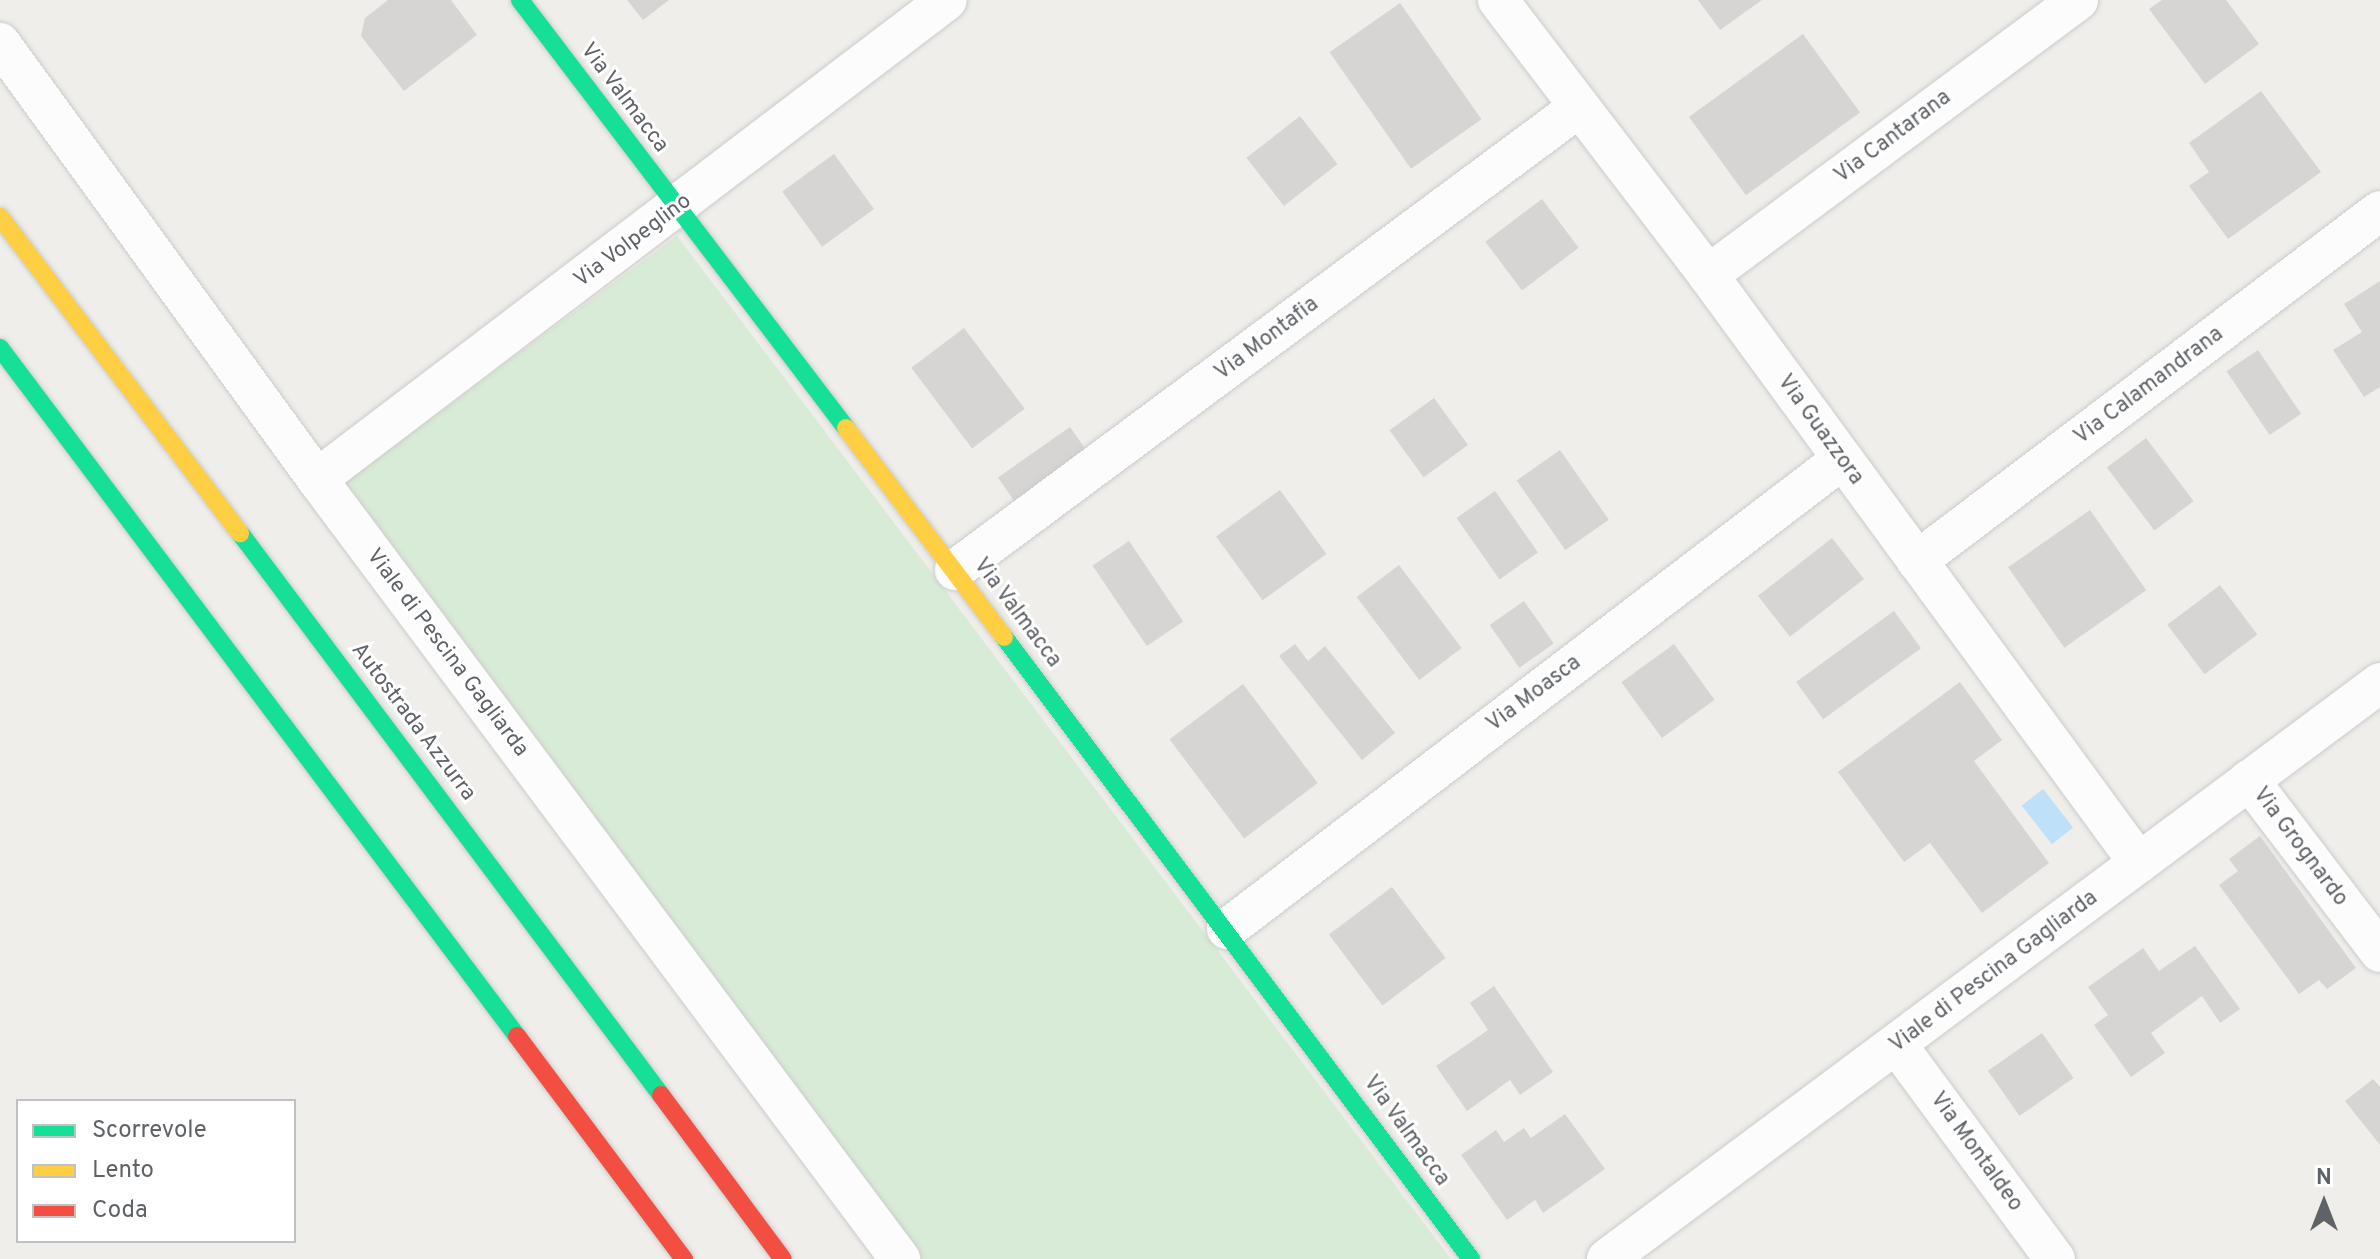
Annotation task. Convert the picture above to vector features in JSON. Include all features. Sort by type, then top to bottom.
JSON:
[{"type":"main road","name":"Via Valmacca","points":[[520,0],[1227,929],[1471,1259]]},
{"type":"main road","name":"Autostrada Azzurra","points":[[0,217],[327,648],[783,1259]]},
{"type":"main road","points":[[0,348],[684,1259]]},
{"type":"street","name":"Via Volpeglino","points":[[317,479],[947,0]]},
{"type":"street","name":"Via Cantarana","points":[[1708,275],[2078,0]]},
{"type":"street","name":"Via Guazzora","points":[[1512,5],[1578,108],[1708,275],[2139,863]]},
{"type":"street","name":"Viale di Pescina Gagliarda","points":[[0,43],[317,479],[900,1259]]},
{"type":"street","name":"Via Montafia","points":[[955,570],[1578,108]]},
{"type":"street","name":"Via Calamandrana","points":[[1917,561],[2380,211]]},
{"type":"street","name":"Via Moasca","points":[[1227,929],[1841,460]]},
{"type":"street","name":"Viale di Pescina Gagliarda","points":[[1607,1259],[2380,683]]},
{"type":"street","name":"Via Grognardo","points":[[2249,780],[2380,952]]},
{"type":"street","name":"Via Montaldeo","points":[[1897,1045],[2055,1259]]},
{"type":"green space","points":[[677,236],[1451,1259],[921,1259],[345,482]]},
{"type":"water","points":[[2043,789],[2073,828],[2052,844],[2022,806]]},
{"type":"building","points":[[388,0],[451,0],[477,35],[404,91],[361,36],[365,18]]},
{"type":"building","points":[[627,0],[669,0],[643,20]]},
{"type":"building","points":[[1698,0],[1762,0],[1720,30]]},
{"type":"building","points":[[2162,0],[2226,0],[2259,44],[2205,84],[2149,9]]},
{"type":"building","points":[[1400,3],[1481,119],[1411,169],[1330,52]]},
{"type":"building","points":[[1803,34],[1860,112],[1746,195],[1689,117]]},
{"type":"building","points":[[2261,91],[2321,172],[2228,239],[2189,186],[2209,172],[2189,143]]},
{"type":"building","points":[[1300,116],[1338,164],[1284,206],[1246,158]]},
{"type":"building","points":[[834,154],[874,209],[822,247],[782,192]]},
{"type":"building","points":[[1542,199],[1579,248],[1522,290],[1485,242]]},
{"type":"building","points":[[2380,281],[2380,387],[2364,397],[2333,350],[2362,332],[2344,304]]},
{"type":"building","points":[[964,328],[1025,409],[972,448],[911,368]]},
{"type":"building","points":[[2258,350],[2301,414],[2270,435],[2226,371]]},
{"type":"building","points":[[1434,398],[1468,445],[1424,477],[1390,430]]},
{"type":"building","points":[[1070,427],[1087,451],[1015,501],[998,477]]},
{"type":"building","points":[[2146,438],[2194,501],[2154,531],[2107,467]]},
{"type":"building","points":[[1560,450],[1609,520],[1565,550],[1517,480]]},
{"type":"building","points":[[1280,490],[1326,554],[1263,600],[1216,536]]},
{"type":"building","points":[[1495,491],[1538,552],[1500,579],[1456,518]]},
{"type":"building","points":[[2090,510],[2146,590],[2064,648],[2008,567]]},
{"type":"building","points":[[1832,538],[1864,579],[1790,637],[1758,596]]},
{"type":"building","points":[[1129,541],[1183,621],[1147,646],[1093,566]]},
{"type":"building","points":[[1399,565],[1462,648],[1419,680],[1357,597]]},
{"type":"building","points":[[2220,585],[2257,635],[2205,674],[2167,625]]},
{"type":"building","points":[[1524,601],[1554,644],[1519,668],[1490,625]]},
{"type":"building","points":[[1894,611],[1921,648],[1823,719],[1796,682]]},
{"type":"building","points":[[1295,644],[1308,661],[1325,646],[1395,733],[1362,760],[1279,656]]},
{"type":"building","points":[[1674,644],[1715,700],[1662,738],[1621,682]]},
{"type":"building","points":[[1960,682],[2002,740],[1974,761],[2049,863],[1982,913],[1930,843],[1904,862],[1838,772]]},
{"type":"building","points":[[1243,684],[1318,783],[1244,838],[1170,739]]},
{"type":"building","points":[[2260,836],[2356,968],[2327,989],[2319,980],[2299,994],[2219,885],[2238,871],[2229,859]]},
{"type":"building","points":[[1392,887],[1446,958],[1382,1006],[1329,935]]},
{"type":"building","points":[[2195,946],[2240,1009],[2220,1023],[2202,996],[2151,1033],[2165,1053],[2131,1077],[2094,1025],[2108,1015],[2088,987],[2143,948],[2159,971]]},
{"type":"building","points":[[1494,986],[1553,1072],[1520,1095],[1510,1080],[1467,1111],[1436,1066],[1488,1030],[1470,1003]]},
{"type":"building","points":[[2042,1033],[2074,1078],[2019,1116],[1988,1071]]},
{"type":"building","points":[[2373,1079],[2380,1087],[2380,1145],[2345,1101]]},
{"type":"building","points":[[1565,1114],[1605,1169],[1543,1213],[1535,1200],[1507,1220],[1461,1155],[1496,1130],[1504,1142],[1524,1128],[1531,1138]]},
{"type":"traffic: fast","points":[[520,0],[846,428]]},
{"type":"traffic: fast","points":[[0,348],[517,1036]]},
{"type":"traffic: fast","points":[[240,533],[661,1095]]},
{"type":"traffic: fast","points":[[1004,637],[1471,1259]]},
{"type":"traffic: slow","points":[[0,217],[240,533]]},
{"type":"traffic: slow","points":[[846,428],[1004,637]]},
{"type":"traffic: jam","points":[[517,1036],[684,1259]]},
{"type":"traffic: jam","points":[[661,1095],[783,1259]]}]
